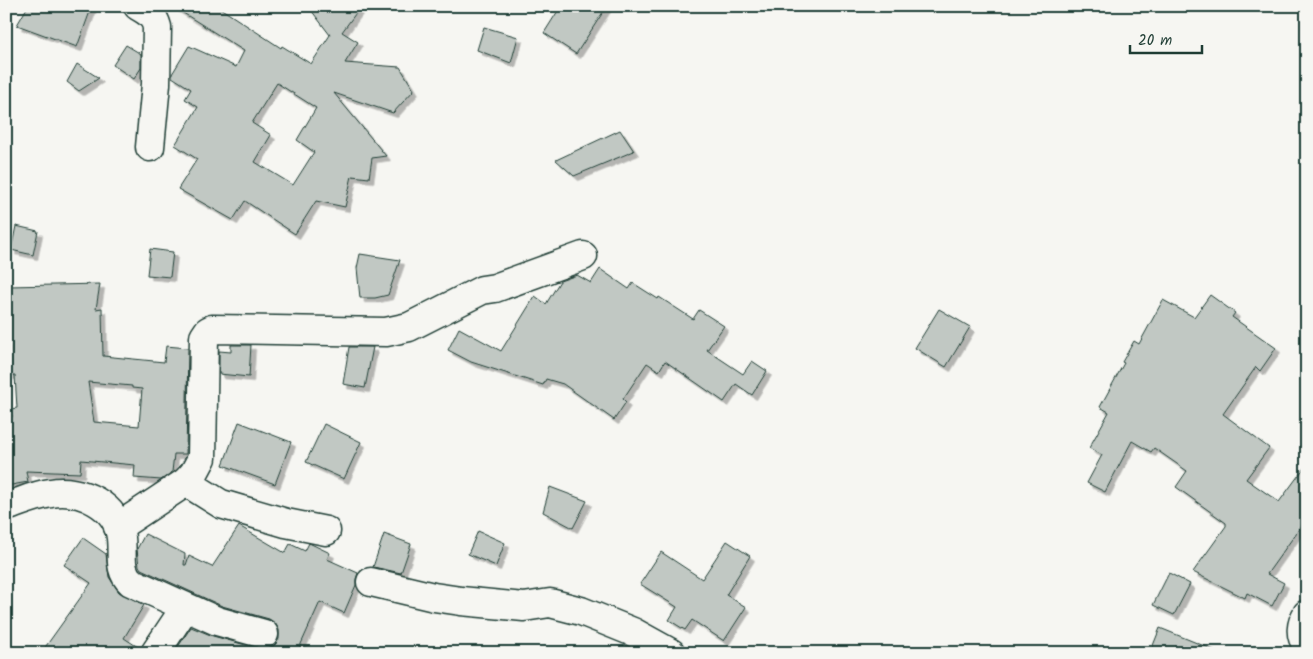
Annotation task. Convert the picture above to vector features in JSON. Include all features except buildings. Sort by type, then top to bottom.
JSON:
[{"type":"street","points":[[138,6],[150,13],[156,20],[157,27],[156,84],[150,147]]},
{"type":"street","points":[[118,528],[186,482],[202,458],[204,337],[208,330],[386,332],[398,330],[409,327],[482,290],[494,288],[583,256]]},
{"type":"street","points":[[186,482],[221,504],[286,523],[326,530]]},
{"type":"street","points":[[6,507],[51,492],[68,492],[83,496],[105,506],[114,518],[121,536],[122,570],[125,576],[137,585],[185,608],[217,621],[264,634]]},
{"type":"street","points":[[371,582],[434,597],[461,601],[524,607],[550,603],[581,611],[633,632],[671,653]]},
{"type":"street","points":[[155,653],[185,608]]},
{"type":"street","points":[[1307,614],[1303,620],[1301,631],[1303,640],[1307,645]]}]
